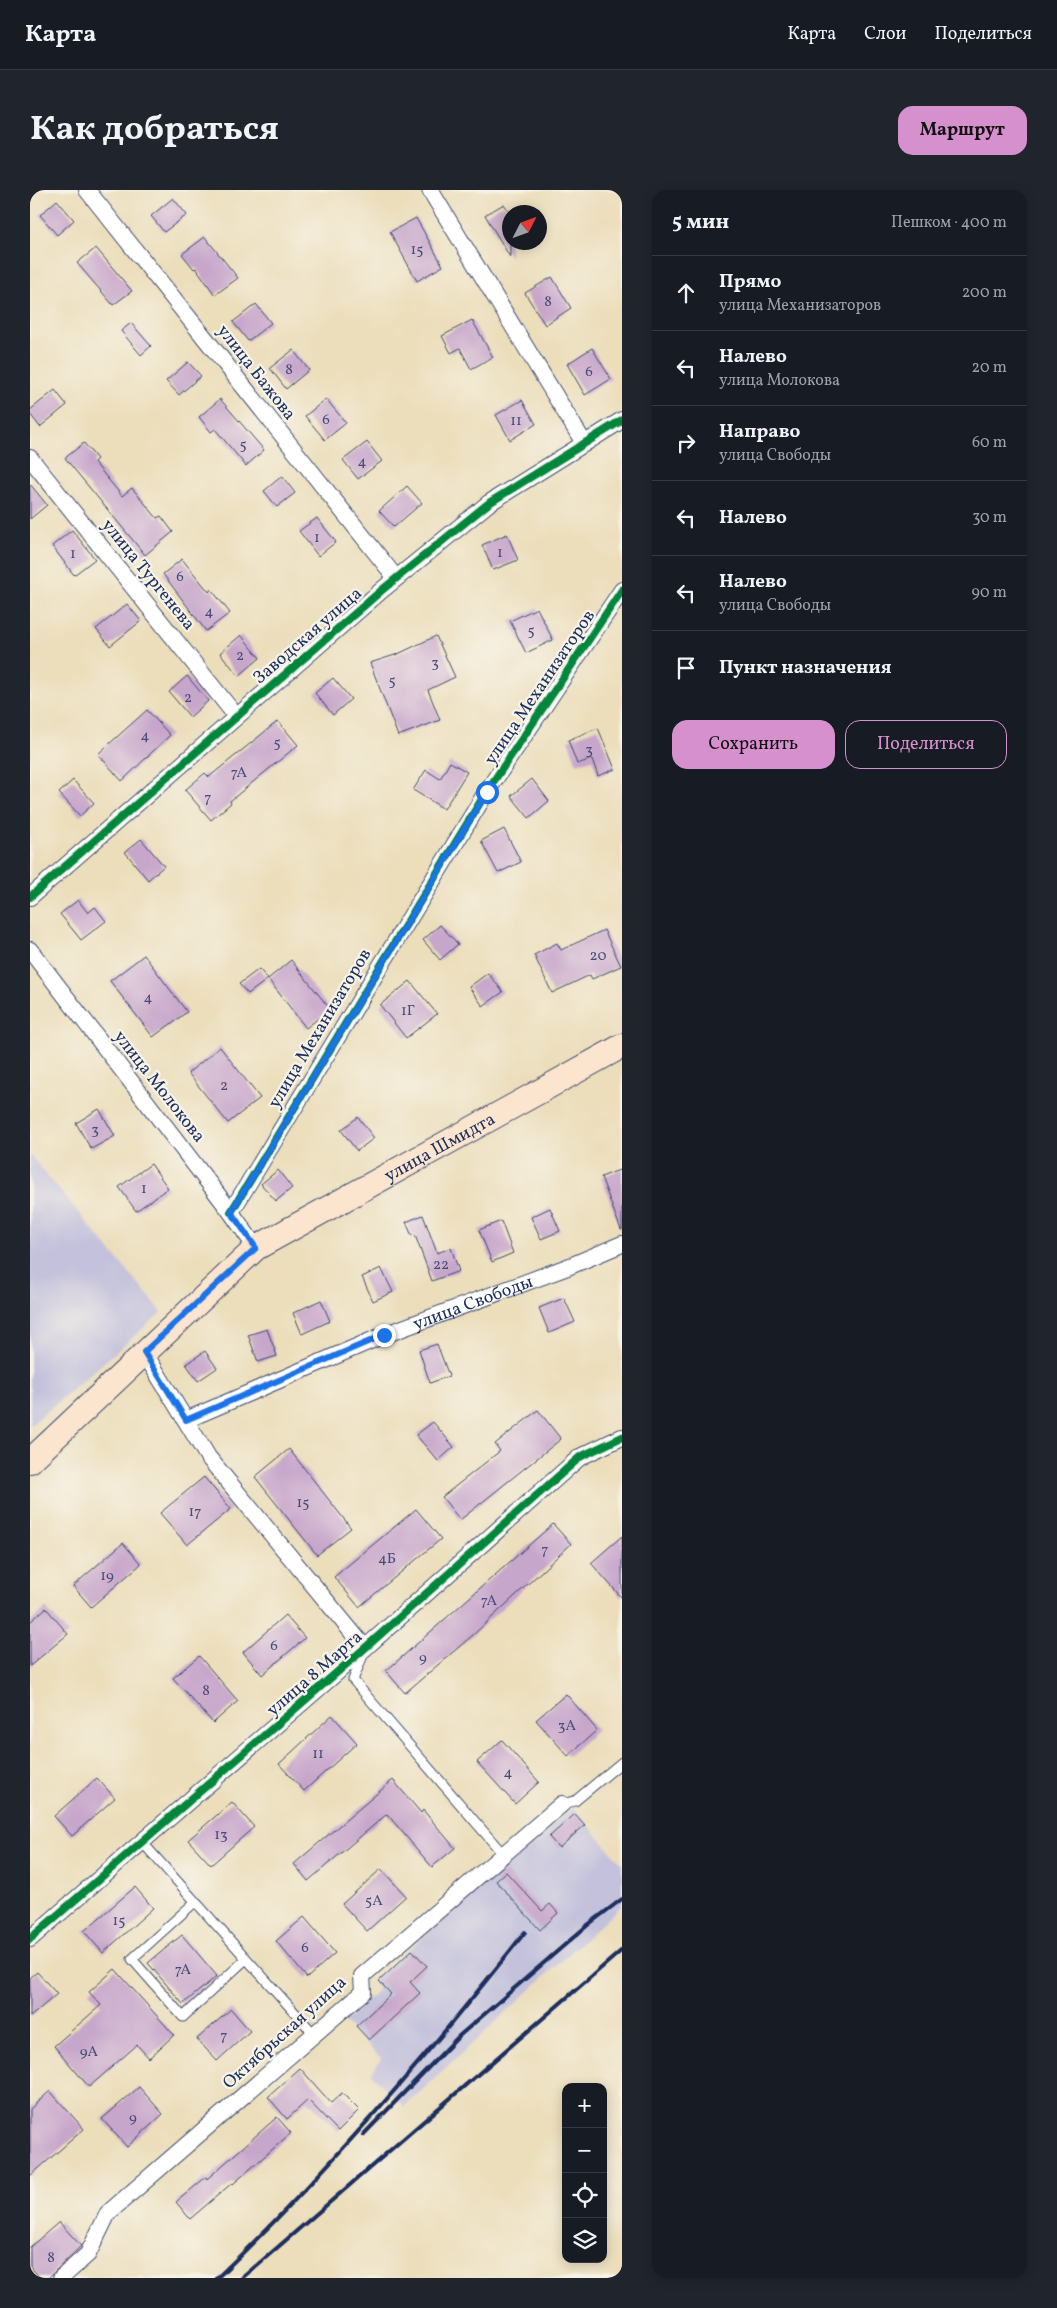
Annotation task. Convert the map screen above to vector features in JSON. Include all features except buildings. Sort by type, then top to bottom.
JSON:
[{"type":"street","name":"улица Бажова","points":[[87,190],[396,578]]},
{"type":"street","points":[[430,190],[584,443]]},
{"type":"street","name":"Заводская улица","points":[[30,897],[396,578],[489,503],[622,420]]},
{"type":"street","name":"улица Тургенева","points":[[30,458],[236,716]]},
{"type":"street","name":"улица Механизаторов","points":[[231,1212],[487,792],[622,590]]},
{"type":"street","name":"улица Молокова","points":[[30,950],[231,1212],[256,1248]]},
{"type":"street","name":"улица Шмидта","points":[[256,1248],[622,1046]]},
{"type":"street","name":"улица Свободы","points":[[186,1420],[384,1335],[570,1266],[622,1244]]},
{"type":"street","points":[[30,1460],[256,1248]]},
{"type":"street","points":[[144,1352],[208,1457],[365,1648]]},
{"type":"street","name":"улица 8 Марта","points":[[30,1939],[365,1648],[580,1457],[622,1437]]},
{"type":"street","name":"Октябрьская улица","points":[[61,2278],[88,2254],[108,2212],[363,1992],[362,1976],[562,1804]]},
{"type":"lane","points":[[365,1648],[354,1680],[503,1854]]},
{"type":"lane","points":[[562,1804],[575,1801],[622,1762]]},
{"type":"lane","points":[[142,1842],[314,2034]]},
{"type":"lane","points":[[195,1902],[132,1959],[183,2017],[246,1959]]},
{"type":"shaded area","points":[[30,1155],[162,1312],[30,1426]]},
{"type":"shaded area","points":[[573,1807],[622,1864],[622,1905],[404,2107],[371,2074],[381,2058],[345,2023],[377,1990],[374,1979]]},
{"type":"railway","points":[[363,2135],[459,2036],[589,1924],[622,1899]]},
{"type":"railway","points":[[217,2278],[299,2196],[377,2111],[525,1932]]},
{"type":"railway","points":[[242,2278],[622,1950]]},
{"type":"cycle path","points":[[30,897],[382,590],[489,503],[622,420]]},
{"type":"cycle path","points":[[231,1212],[487,791],[622,590]]},
{"type":"cycle path","points":[[30,1939],[365,1648],[580,1457],[622,1437]]},
{"type":"route","points":[[384,1335],[186,1420],[144,1352],[256,1248],[231,1212],[487,792]]}]
